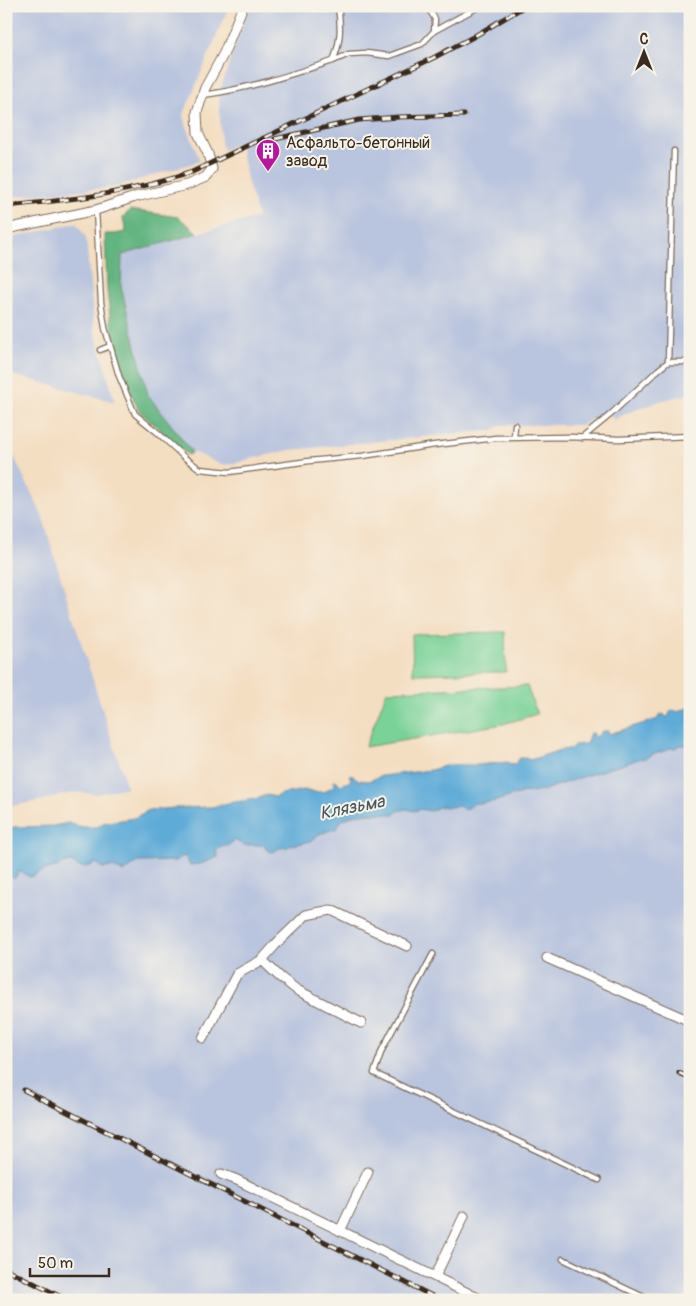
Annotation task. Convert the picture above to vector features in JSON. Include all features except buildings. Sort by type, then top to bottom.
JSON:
[{"type":"street","points":[[6,229],[96,210],[136,196],[186,185],[206,177],[212,169],[208,154],[198,133],[197,112],[204,88],[224,53],[243,6]]},
{"type":"street","points":[[202,1038],[237,974],[262,960],[306,915],[331,910],[407,946]]},
{"type":"street","points":[[546,958],[685,1019]]},
{"type":"street","points":[[262,960],[297,990],[361,1023]]},
{"type":"street","points":[[340,1231],[368,1172]]},
{"type":"street","points":[[221,1174],[237,1180],[482,1300]]},
{"type":"street","points":[[435,1277],[464,1216]]},
{"type":"lane","points":[[333,61],[339,47],[341,29],[338,6]]},
{"type":"lane","points":[[428,6],[435,19],[434,31]]},
{"type":"lane","points":[[202,95],[271,82],[349,54],[389,56],[422,44],[434,31],[480,6]]},
{"type":"lane","points":[[668,362],[674,151]]},
{"type":"lane","points":[[96,210],[101,302],[105,328],[119,376],[135,414],[200,469],[229,472],[254,470],[309,461],[362,456],[496,438],[619,439],[690,436]]},
{"type":"lane","points":[[100,350],[110,346]]},
{"type":"lane","points":[[582,438],[668,362],[690,362]]},
{"type":"lane","points":[[514,437],[515,425]]},
{"type":"lane","points":[[433,954],[382,1050],[374,1073],[599,1180]]},
{"type":"lane","points":[[563,1259],[650,1300]]},
{"type":"shaded area","points":[[6,6],[229,6],[183,116],[200,161],[115,187],[6,197]]},
{"type":"shaded area","points":[[250,6],[690,6],[690,394],[663,400],[627,413],[614,420],[607,411],[582,425],[500,425],[493,430],[290,450],[233,464],[221,465],[192,452],[148,396],[121,287],[122,254],[258,217],[239,143],[224,150],[221,144],[219,93]]},
{"type":"shaded area","points":[[76,223],[86,237],[94,329],[115,402],[6,373],[6,239]]},
{"type":"shaded area","points":[[6,440],[42,515],[127,787],[97,794],[75,792],[6,807]]},
{"type":"shaded area","points":[[680,745],[690,745],[690,1300],[6,1300],[6,873],[14,878],[19,872],[22,872],[29,877],[63,862],[95,863],[109,868],[126,869],[138,862],[176,861],[185,856],[191,865],[200,864],[218,858],[216,851],[235,840],[243,845],[264,845],[275,851],[279,848],[309,841],[315,836],[337,828],[340,821],[353,815],[371,813],[394,814],[406,809],[431,811],[441,806],[483,803],[524,792],[531,793],[639,758],[645,758],[650,754]]},
{"type":"green space","points":[[130,210],[178,217],[198,233],[122,255],[121,287],[148,395],[192,452],[188,455],[139,411],[124,378],[111,324],[107,291],[105,234],[126,232],[123,218]]},
{"type":"green space","points":[[505,632],[506,672],[413,674],[412,634]]},
{"type":"green space","points":[[527,686],[537,714],[503,724],[365,747],[387,691]]},
{"type":"water","name":"Клязьма","points":[[690,707],[690,745],[669,748],[646,758],[640,758],[542,791],[524,792],[496,801],[474,803],[465,809],[459,806],[441,806],[431,811],[406,809],[394,814],[371,813],[353,815],[341,821],[337,828],[319,834],[310,841],[279,848],[271,852],[264,845],[243,845],[235,840],[227,846],[216,850],[218,857],[200,864],[190,865],[185,856],[176,861],[138,862],[124,872],[114,867],[102,868],[95,863],[83,867],[67,862],[29,877],[19,872],[14,879],[6,873],[6,830],[14,827],[53,826],[69,823],[83,827],[97,827],[103,823],[134,818],[149,810],[212,807],[267,795],[275,797],[281,794],[304,790],[323,792],[334,786],[334,781],[337,781],[340,785],[349,782],[351,779],[349,775],[359,780],[368,781],[382,776],[431,770],[448,765],[508,762],[510,765],[515,764],[520,758],[530,760],[571,748],[574,745],[586,744],[590,733],[593,733],[595,737],[602,731],[608,731],[609,734],[658,719],[659,715],[669,716],[670,712],[675,710],[677,712]]},
{"type":"railway","points":[[6,206],[77,198],[124,190],[192,172],[433,58],[525,6]]},
{"type":"railway","points":[[275,139],[359,120],[464,115]]},
{"type":"railway","points":[[679,1073],[690,1078]]},
{"type":"railway","points":[[24,1090],[440,1300]]},
{"type":"railway","points":[[6,1269],[67,1300]]},
{"type":"place","name":"Асфальто-бетонный завод","points":[[268,172]]}]
